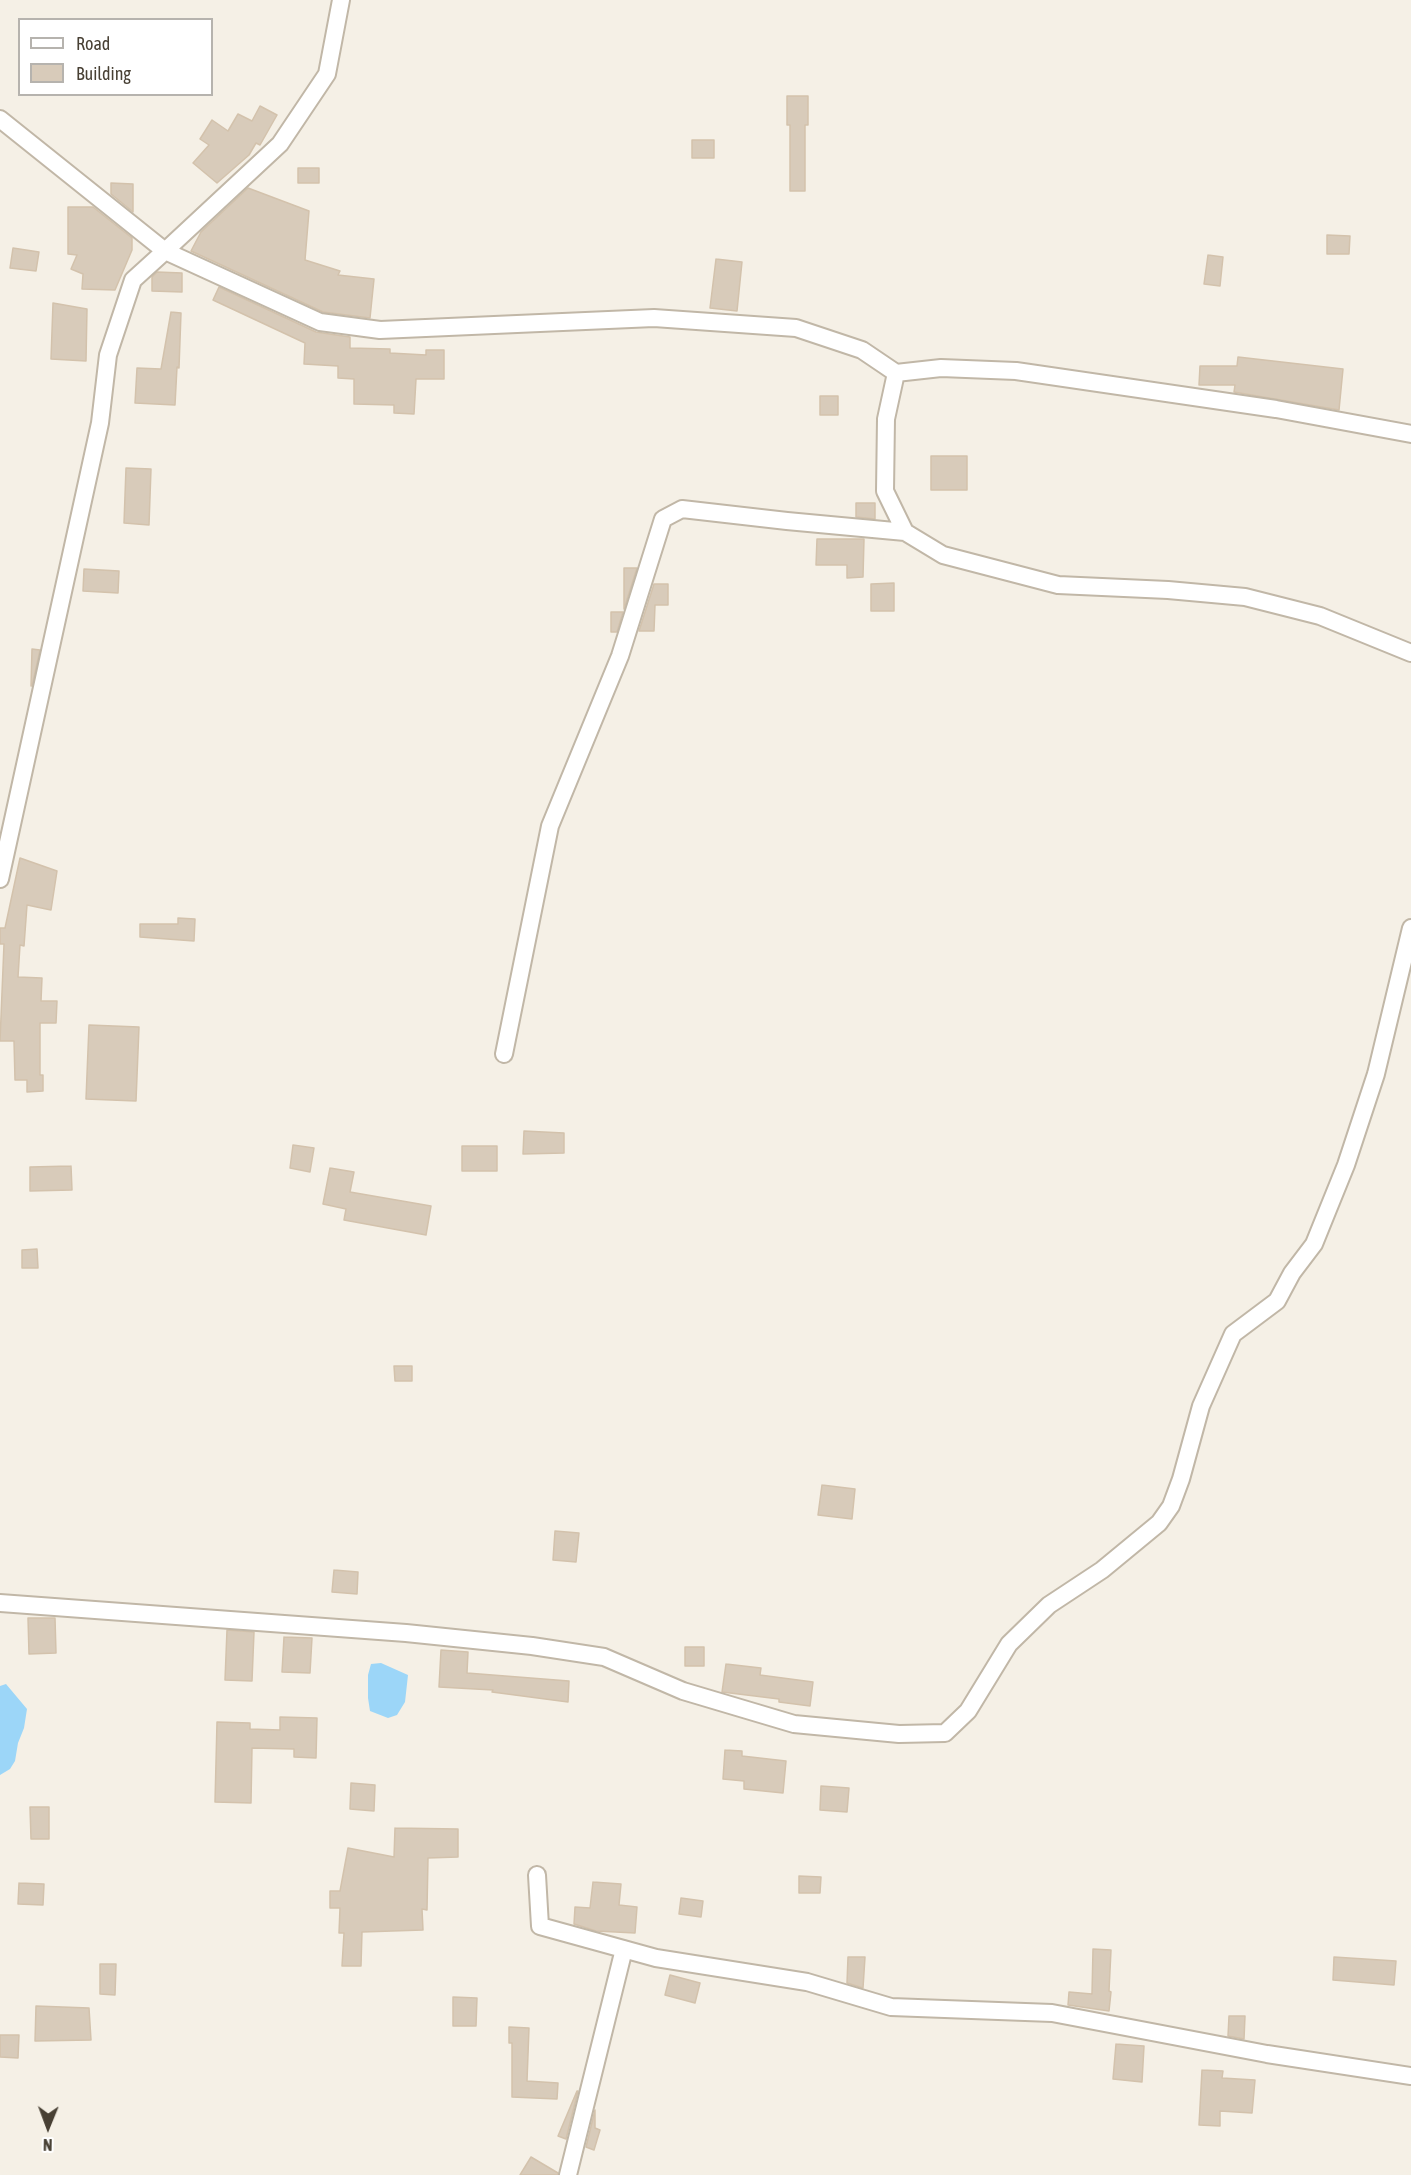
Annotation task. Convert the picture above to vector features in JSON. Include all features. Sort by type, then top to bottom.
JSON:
[{"type":"street","points":[[0,879],[100,423],[108,355],[133,280],[280,144],[327,74],[341,0]]},
{"type":"street","points":[[0,119],[165,251],[320,322],[380,330],[654,318],[796,328],[862,350],[896,374],[941,368],[1016,371],[1276,409],[1411,434]]},
{"type":"street","points":[[896,374],[886,419],[885,491],[905,532]]},
{"type":"street","points":[[504,1054],[550,826],[620,656],[663,519],[682,509],[905,532],[943,555],[1058,585],[1168,590],[1245,597],[1320,616],[1411,653]]},
{"type":"street","points":[[0,1603],[406,1633],[532,1646],[604,1657],[683,1691],[794,1724],[899,1734],[945,1733],[968,1711],[1009,1644],[1049,1605],[1102,1570],[1159,1523],[1171,1506],[1201,1406],[1233,1334],[1277,1301],[1292,1273],[1314,1244],[1346,1165],[1376,1074],[1411,928]]},
{"type":"street","points":[[537,1875],[540,1926],[656,1958],[807,1982],[891,2007],[1052,2013],[1267,2054],[1411,2076]]},
{"type":"street","points":[[568,2175],[624,1949]]},
{"type":"water","points":[[381,1663],[408,1675],[405,1702],[397,1715],[388,1718],[370,1711],[368,1698],[368,1675],[371,1664]]},
{"type":"water","points":[[6,1684],[27,1709],[15,1761],[10,1769],[0,1775],[0,1686]]},
{"type":"building","points":[[787,96],[808,96],[808,125],[805,125],[805,191],[790,191],[790,125],[787,125]]},
{"type":"building","points":[[260,106],[277,115],[260,145],[256,143],[249,155],[217,183],[193,163],[209,145],[200,139],[212,120],[228,131],[238,114],[252,121]]},
{"type":"building","points":[[692,140],[714,140],[714,158],[692,158]]},
{"type":"building","points":[[298,168],[319,168],[319,183],[298,183]]},
{"type":"building","points":[[111,183],[133,184],[133,212],[111,194]]},
{"type":"building","points":[[248,188],[309,211],[305,260],[340,271],[338,275],[374,279],[370,318],[323,312],[191,251],[201,232]]},
{"type":"building","points":[[68,207],[93,207],[132,238],[132,250],[115,290],[82,289],[83,274],[71,269],[77,255],[68,254]]},
{"type":"building","points":[[1327,235],[1350,236],[1349,254],[1327,254]]},
{"type":"building","points":[[13,248],[39,252],[36,271],[10,268]]},
{"type":"building","points":[[1208,255],[1223,257],[1220,286],[1204,284]]},
{"type":"building","points":[[716,259],[742,262],[737,311],[710,308]]},
{"type":"building","points":[[157,272],[182,273],[182,292],[152,291],[152,277]]},
{"type":"building","points":[[219,287],[316,332],[350,337],[350,348],[390,349],[390,353],[426,355],[426,350],[444,350],[444,379],[416,379],[414,414],[394,413],[394,405],[354,404],[354,379],[338,378],[338,366],[304,364],[305,343],[213,300]]},
{"type":"building","points":[[53,303],[87,309],[86,361],[51,359]]},
{"type":"building","points":[[171,312],[181,313],[175,405],[135,403],[137,368],[161,369]]},
{"type":"building","points":[[1238,357],[1343,369],[1339,410],[1234,392],[1235,385],[1199,385],[1200,366],[1237,366]]},
{"type":"building","points":[[820,396],[838,396],[838,415],[820,415]]},
{"type":"building","points":[[931,456],[967,456],[967,490],[931,490]]},
{"type":"building","points":[[126,468],[151,469],[149,525],[124,523]]},
{"type":"building","points":[[856,503],[875,503],[875,519],[856,517]]},
{"type":"building","points":[[817,539],[864,539],[863,577],[847,578],[847,565],[816,565]]},
{"type":"building","points":[[624,568],[637,568],[624,609]]},
{"type":"building","points":[[84,569],[119,571],[118,593],[83,591]]},
{"type":"building","points":[[894,583],[894,611],[871,611],[871,584]]},
{"type":"building","points":[[654,584],[668,584],[668,605],[655,605],[654,631],[639,631]]},
{"type":"building","points":[[611,612],[623,612],[617,632],[611,632]]},
{"type":"building","points":[[32,649],[40,650],[31,686]]},
{"type":"building","points":[[20,858],[57,871],[51,910],[27,905],[24,946],[20,945],[18,977],[42,978],[41,1001],[57,1001],[56,1023],[40,1023],[40,1075],[43,1075],[43,1091],[27,1092],[27,1080],[15,1080],[14,1041],[0,1041],[4,944],[0,944],[0,928],[5,928]]},
{"type":"building","points":[[178,918],[195,919],[194,941],[140,937],[140,924],[178,924]]},
{"type":"building","points":[[89,1025],[139,1027],[136,1101],[86,1099]]},
{"type":"building","points":[[524,1131],[564,1133],[564,1153],[523,1154]]},
{"type":"building","points":[[293,1145],[314,1148],[310,1172],[290,1168]]},
{"type":"building","points":[[462,1146],[497,1146],[497,1171],[462,1171]]},
{"type":"building","points":[[71,1166],[72,1190],[30,1191],[30,1167]]},
{"type":"building","points":[[330,1168],[354,1172],[350,1192],[431,1206],[426,1235],[344,1220],[346,1209],[323,1204]]},
{"type":"building","points":[[37,1249],[38,1268],[22,1268],[22,1250]]},
{"type":"building","points":[[394,1366],[412,1366],[412,1381],[395,1381]]},
{"type":"building","points":[[822,1485],[855,1489],[852,1519],[818,1515]]},
{"type":"building","points":[[555,1531],[579,1533],[576,1562],[553,1560]]},
{"type":"building","points":[[334,1570],[358,1572],[357,1594],[332,1592]]},
{"type":"building","points":[[28,1618],[55,1618],[56,1653],[29,1654]]},
{"type":"building","points":[[227,1630],[254,1632],[252,1681],[225,1680]]},
{"type":"building","points":[[284,1637],[312,1638],[310,1673],[282,1672]]},
{"type":"building","points":[[685,1647],[704,1647],[704,1666],[685,1666]]},
{"type":"building","points":[[441,1650],[468,1652],[467,1673],[569,1681],[568,1702],[492,1692],[493,1690],[439,1687]]},
{"type":"building","points":[[726,1664],[761,1668],[760,1675],[813,1682],[810,1706],[779,1702],[779,1699],[722,1692]]},
{"type":"building","points":[[280,1717],[317,1718],[316,1758],[294,1757],[294,1749],[252,1748],[251,1803],[215,1802],[217,1722],[250,1723],[250,1729],[280,1730]]},
{"type":"building","points":[[725,1750],[742,1751],[742,1756],[786,1761],[783,1793],[744,1789],[744,1781],[723,1779]]},
{"type":"building","points":[[351,1783],[375,1785],[374,1811],[350,1809]]},
{"type":"building","points":[[821,1786],[849,1788],[847,1812],[820,1810]]},
{"type":"building","points":[[30,1807],[49,1807],[49,1839],[31,1839]]},
{"type":"building","points":[[395,1828],[458,1829],[458,1857],[428,1858],[427,1910],[422,1909],[423,1930],[362,1932],[361,1966],[342,1966],[344,1933],[339,1933],[340,1908],[330,1908],[330,1891],[340,1891],[348,1848],[394,1857]]},
{"type":"building","points":[[799,1876],[821,1877],[820,1893],[799,1893]]},
{"type":"building","points":[[593,1882],[621,1884],[619,1905],[637,1907],[635,1933],[596,1931],[574,1924],[575,1907],[590,1908]]},
{"type":"building","points":[[19,1883],[44,1884],[43,1905],[18,1904]]},
{"type":"building","points":[[681,1898],[703,1901],[701,1917],[679,1914]]},
{"type":"building","points":[[1093,1949],[1111,1950],[1109,2011],[1068,2005],[1069,1992],[1092,1994]]},
{"type":"building","points":[[848,1957],[865,1957],[863,1988],[847,1983]]},
{"type":"building","points":[[1334,1957],[1396,1961],[1394,1985],[1333,1980]]},
{"type":"building","points":[[100,1964],[116,1964],[115,1995],[100,1994]]},
{"type":"building","points":[[670,1975],[700,1983],[695,2003],[665,1995]]},
{"type":"building","points":[[453,1997],[477,1998],[476,2026],[453,2026]]},
{"type":"building","points":[[36,2006],[89,2008],[91,2040],[35,2041]]},
{"type":"building","points":[[1229,2016],[1245,2016],[1244,2039],[1228,2036]]},
{"type":"building","points":[[509,2027],[529,2028],[527,2081],[558,2083],[557,2099],[512,2097],[512,2043],[509,2043]]},
{"type":"building","points":[[0,2035],[19,2035],[18,2058],[0,2057]]},
{"type":"building","points":[[1116,2044],[1144,2046],[1142,2082],[1113,2079]]},
{"type":"building","points":[[1202,2070],[1223,2071],[1222,2078],[1255,2080],[1252,2113],[1220,2111],[1220,2126],[1199,2125]]},
{"type":"building","points":[[578,2091],[566,2139],[558,2136]]},
{"type":"building","points":[[595,2110],[595,2128],[600,2130],[594,2150],[586,2147]]},
{"type":"building","points":[[531,2157],[558,2173],[558,2175],[520,2175]]}]
